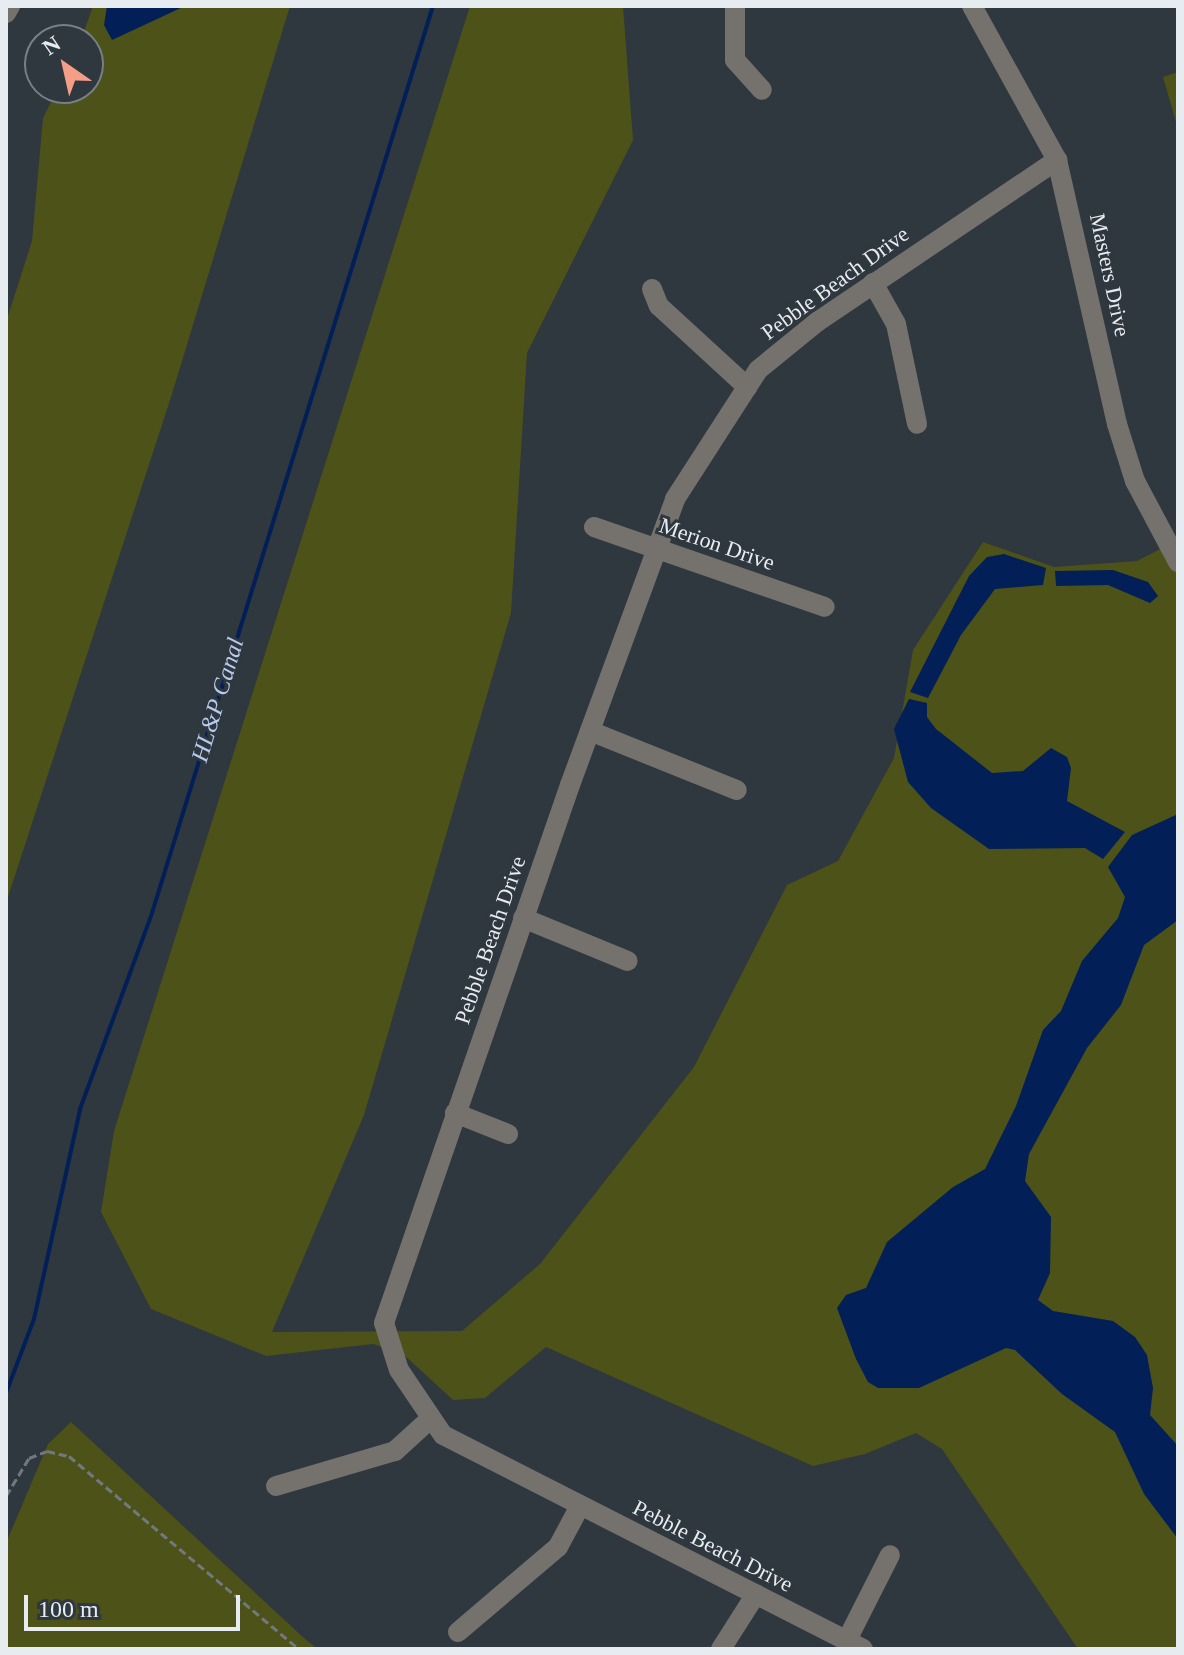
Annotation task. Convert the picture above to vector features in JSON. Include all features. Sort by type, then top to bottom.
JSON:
[{"type":"street","points":[[6,13],[10,6]]},
{"type":"street","points":[[735,6],[735,60],[762,90]]},
{"type":"street","name":"Masters Drive","points":[[972,6],[1057,160],[1117,424],[1135,481],[1178,562]]},
{"type":"street","name":"Pebble Beach Drive","points":[[855,1644],[443,1435],[399,1370],[384,1323],[523,918],[675,499],[747,387],[781,351],[873,283],[1057,160]]},
{"type":"street","points":[[873,283],[896,324],[917,424]]},
{"type":"street","points":[[652,289],[659,306],[747,387]]},
{"type":"street","name":"Merion Drive","points":[[594,527],[825,607]]},
{"type":"street","points":[[590,731],[737,790]]},
{"type":"street","points":[[523,918],[628,961]]},
{"type":"street","points":[[455,1113],[508,1134]]},
{"type":"street","points":[[276,1486],[395,1451],[430,1419]]},
{"type":"street","points":[[458,1632],[558,1547],[580,1506]]},
{"type":"street","points":[[855,1644],[890,1555]]},
{"type":"street","points":[[721,1649],[756,1594]]},
{"type":"path","points":[[6,1496],[29,1458],[47,1451],[69,1456],[299,1649]]},
{"type":"green space","points":[[93,6],[290,6],[172,394],[6,903],[6,322],[32,241],[43,118],[50,104],[104,104],[104,24],[87,24]]},
{"type":"green space","points":[[470,6],[623,6],[633,140],[527,353],[511,613],[364,1115],[272,1332],[462,1331],[540,1264],[694,1067],[787,885],[838,861],[894,758],[913,650],[983,542],[1054,567],[1137,561],[1178,540],[1178,1649],[1078,1649],[942,1449],[916,1433],[865,1454],[813,1466],[546,1347],[485,1398],[453,1400],[403,1354],[373,1344],[266,1356],[151,1309],[101,1212],[114,1131]]},
{"type":"green space","points":[[1178,72],[1178,129],[1163,77]]},
{"type":"green space","points":[[71,1422],[318,1649],[6,1649],[6,1543],[48,1444]]},
{"type":"water","points":[[107,6],[185,6],[112,40],[104,25]]},
{"type":"water","points":[[1004,554],[1046,568],[1043,585],[995,589],[961,635],[928,698],[910,692],[969,576],[987,557]]},
{"type":"water","points":[[1113,570],[1148,582],[1158,596],[1150,603],[1108,585],[1056,586],[1055,571]]},
{"type":"water","points":[[909,699],[927,703],[927,717],[936,729],[992,773],[1023,771],[1051,748],[1067,757],[1071,768],[1067,801],[1125,832],[1103,859],[1085,848],[989,849],[931,808],[908,782],[894,729]]},
{"type":"water","points":[[1178,814],[1178,920],[1144,945],[1121,1005],[1087,1048],[1029,1154],[1025,1181],[1051,1217],[1050,1273],[1038,1300],[1053,1311],[1113,1321],[1135,1337],[1147,1355],[1153,1388],[1150,1415],[1178,1446],[1178,1539],[1144,1494],[1115,1432],[1062,1394],[1015,1350],[1006,1348],[919,1388],[878,1388],[868,1382],[856,1359],[837,1308],[846,1295],[866,1288],[887,1242],[953,1187],[985,1169],[1016,1106],[1043,1030],[1061,1011],[1082,961],[1118,918],[1125,897],[1108,867],[1132,835]]},
{"type":"waterway","name":"HL&P Canal","points":[[6,1393],[34,1319],[80,1109],[152,913],[433,6]]}]
